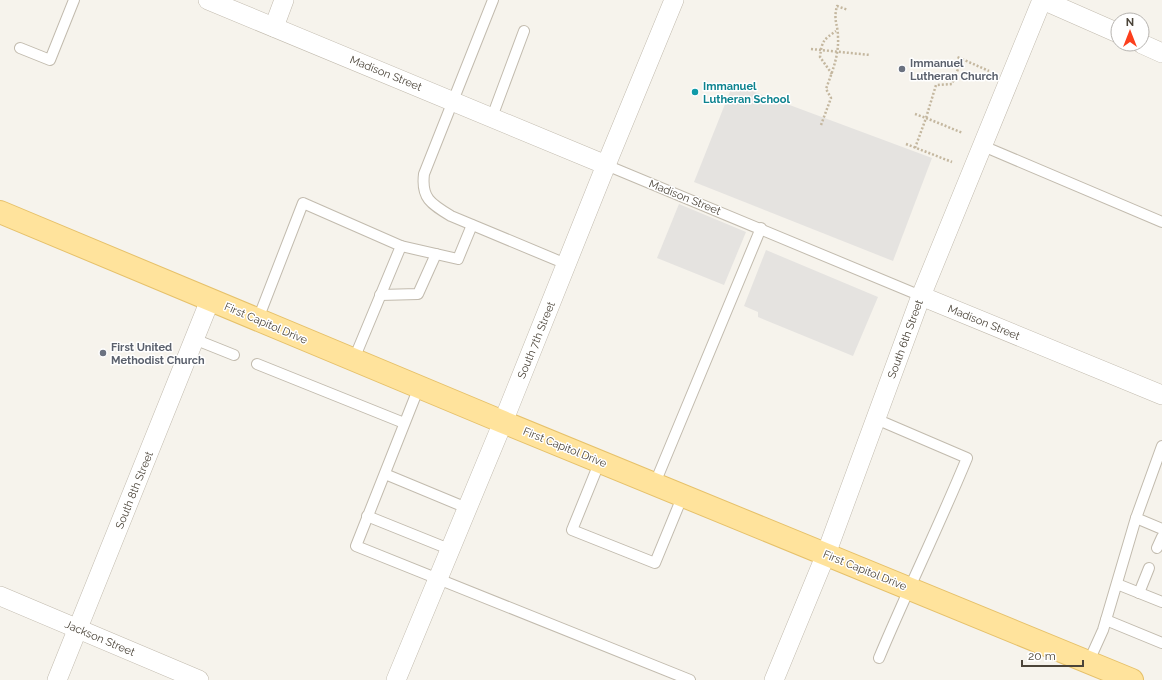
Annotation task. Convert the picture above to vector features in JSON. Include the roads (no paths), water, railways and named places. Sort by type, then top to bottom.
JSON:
[{"type":"main road","name":"First Capitol Drive","points":[[0,212],[419,387],[1089,661],[1126,679]]},
{"type":"street","name":"Madison Street","points":[[208,0],[606,165]]},
{"type":"street","points":[[274,27],[284,0]]},
{"type":"street","name":"South 7th Street","points":[[396,680],[437,578],[504,422],[566,264],[674,0]]},
{"type":"street","points":[[1042,0],[1110,30]]},
{"type":"street","name":"South 6th Street","points":[[774,680],[826,554],[921,296],[1042,0]]},
{"type":"street","points":[[1150,48],[1162,53]]},
{"type":"street","name":"Madison Street","points":[[921,296],[1162,395]]},
{"type":"street","name":"South 8th Street","points":[[57,680],[210,300]]},
{"type":"street","name":"Jackson Street","points":[[0,596],[199,680]]},
{"type":"lane","points":[[20,48],[50,60],[74,0]]},
{"type":"lane","points":[[492,0],[424,174],[423,186],[425,195],[434,206],[472,225],[566,264]]},
{"type":"lane","points":[[492,117],[524,31]]},
{"type":"lane","points":[[983,146],[1162,222]]},
{"type":"lane","name":"Madison Street","points":[[606,165],[761,228],[921,296]]},
{"type":"lane","points":[[258,320],[303,204],[401,246],[458,259],[472,225]]},
{"type":"lane","points":[[655,483],[761,228]]},
{"type":"lane","points":[[354,359],[401,246]]},
{"type":"lane","points":[[380,295],[418,294],[436,254]]},
{"type":"lane","points":[[194,339],[234,355]]},
{"type":"lane","points":[[257,364],[404,423]]},
{"type":"lane","points":[[419,387],[356,546],[690,680]]},
{"type":"lane","points":[[876,418],[967,458],[879,658]]},
{"type":"lane","points":[[1089,661],[1106,620],[1136,518],[1162,446]]},
{"type":"lane","points":[[600,461],[572,530],[579,533],[655,563],[683,495]]},
{"type":"lane","points":[[385,474],[467,508]]},
{"type":"lane","points":[[367,516],[450,549]]},
{"type":"lane","points":[[1136,518],[1162,529]]},
{"type":"lane","points":[[1157,548],[1162,537]]},
{"type":"lane","points":[[1139,593],[1149,568]]},
{"type":"lane","points":[[1117,584],[1162,602]]},
{"type":"lane","points":[[1106,620],[1162,643]]},
{"type":"place","name":"Immanuel Lutheran Church","points":[[902,69]]},
{"type":"place","name":"Immanuel Lutheran School","points":[[695,92]]},
{"type":"place","name":"First United Methodist Church","points":[[103,353]]}]
